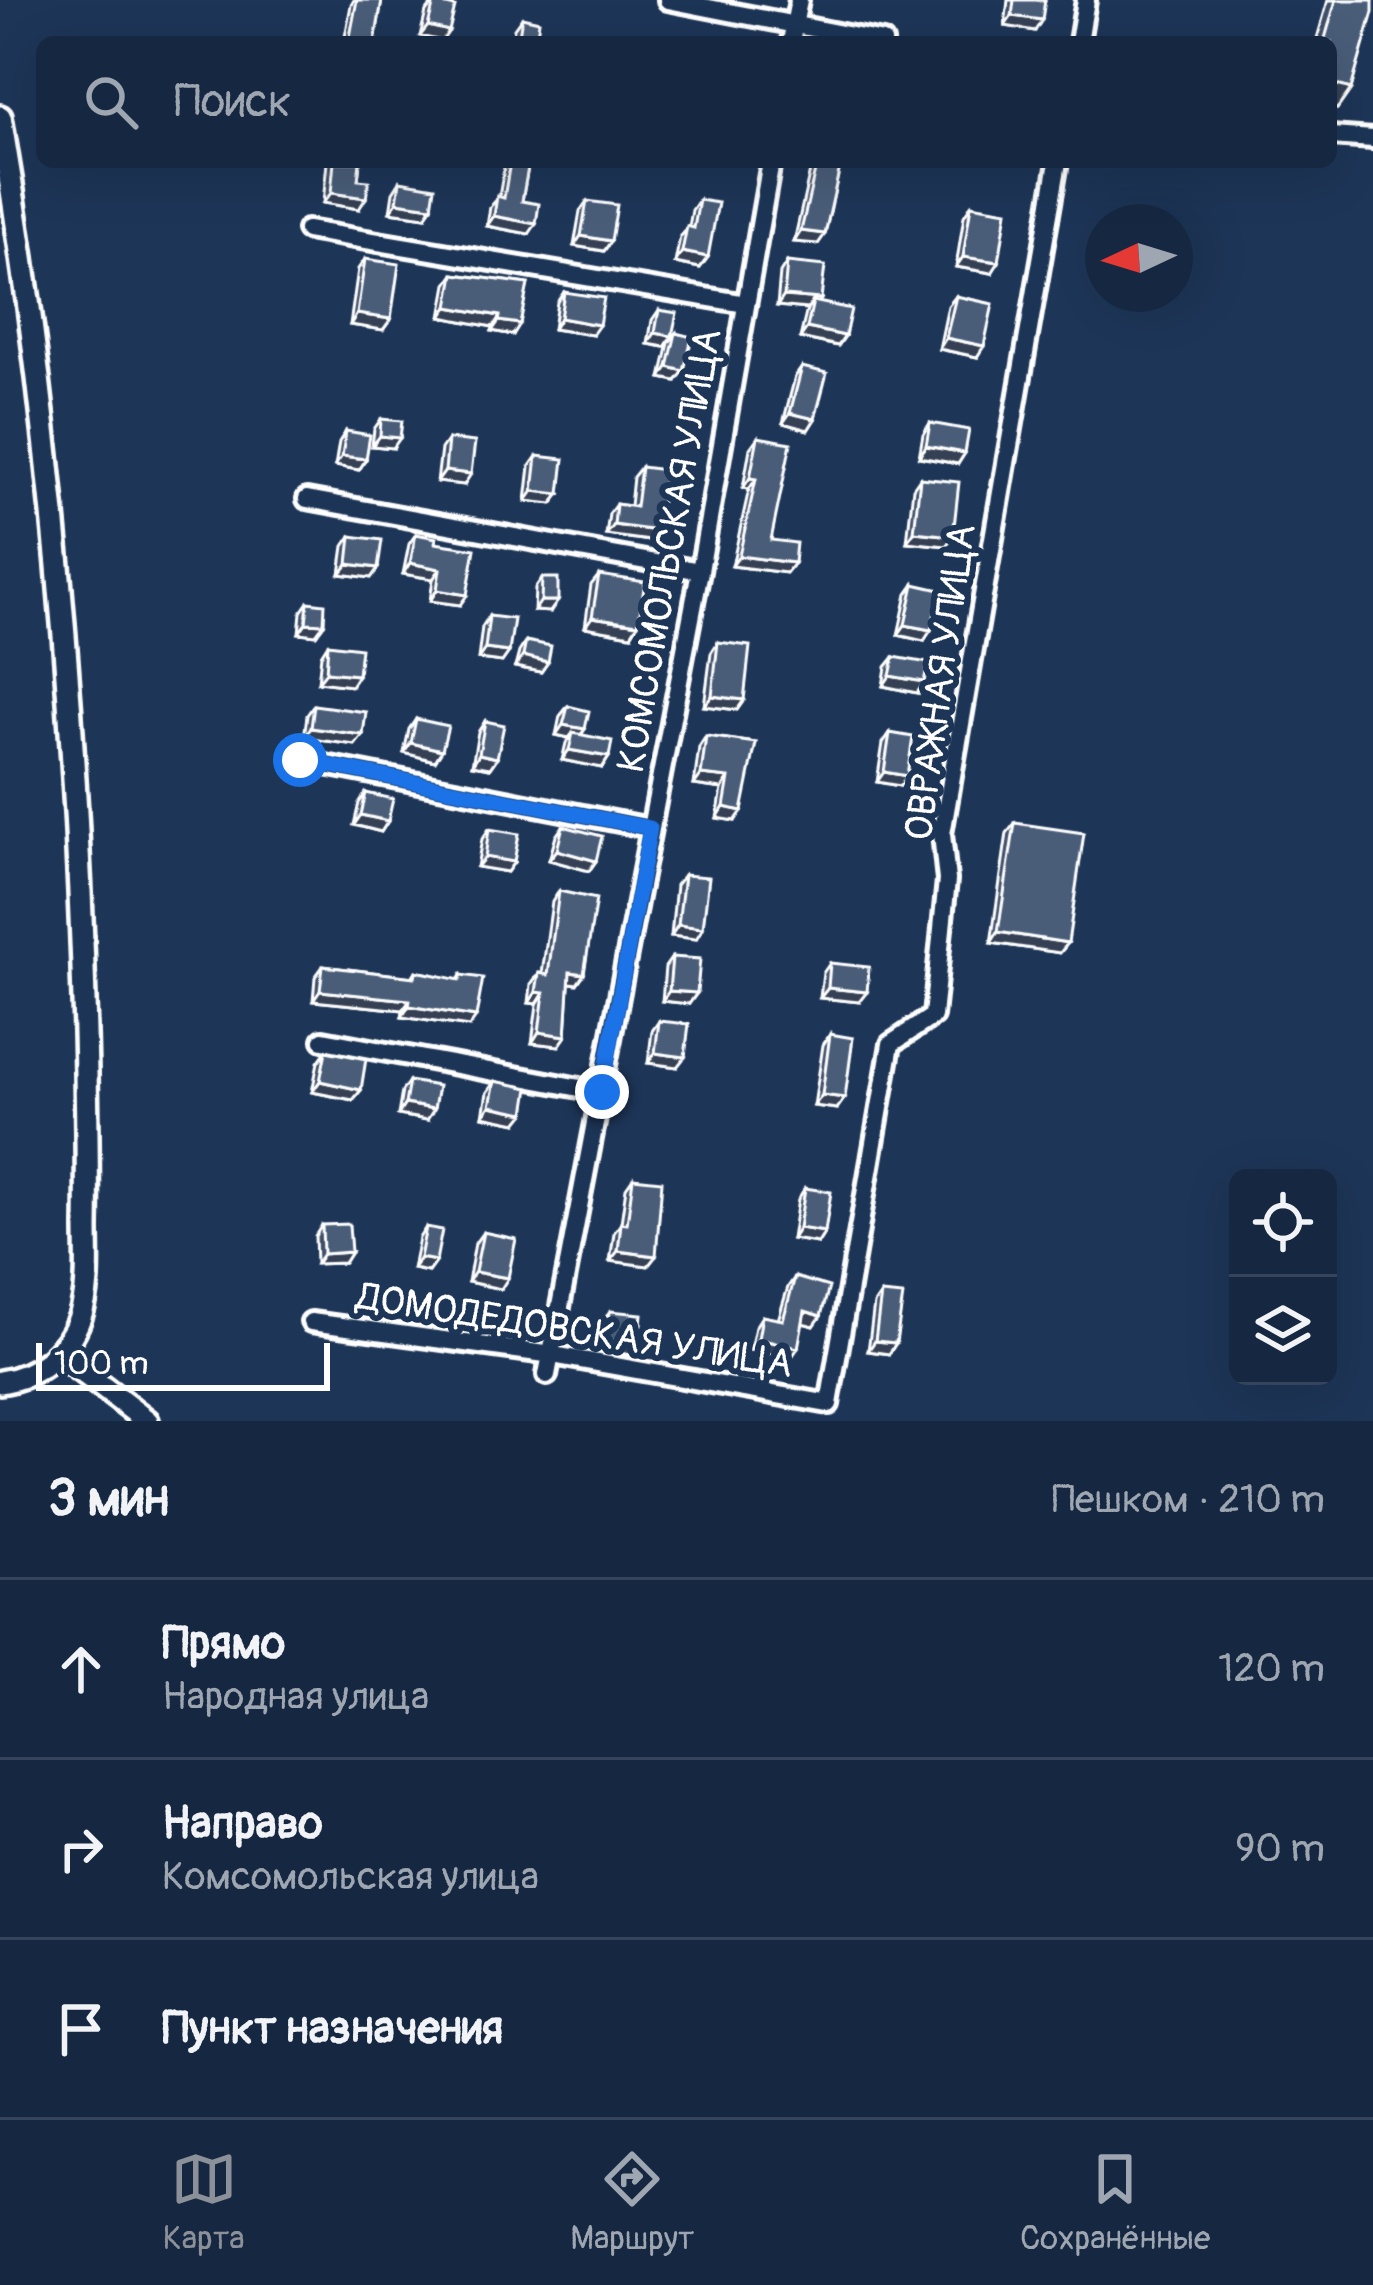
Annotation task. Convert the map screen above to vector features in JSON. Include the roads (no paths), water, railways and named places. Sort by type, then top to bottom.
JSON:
[{"type":"street","points":[[668,0],[857,36]]},
{"type":"street","points":[[792,36],[799,0]]},
{"type":"street","points":[[1080,36],[1086,0]]},
{"type":"street","points":[[0,117],[53,496],[78,807],[87,1258],[80,1319],[58,1353],[28,1375],[0,1382]]},
{"type":"street","points":[[1337,136],[1373,139]]},
{"type":"street","name":"КОМСОМОЛЬСКАЯ УЛИЦА","points":[[547,1375],[700,571],[770,168]]},
{"type":"street","name":"ОВРАЖНАЯ УЛИЦА","points":[[829,1404],[891,1043],[933,1016],[947,880],[942,834],[1057,168]]},
{"type":"street","points":[[308,230],[746,304]]},
{"type":"street","points":[[308,499],[700,571]]},
{"type":"street","points":[[300,760],[650,828]]},
{"type":"street","points":[[323,1040],[602,1092]]},
{"type":"street","name":"ДОМОДЕДОВСКАЯ УЛИЦА","points":[[310,1322],[553,1354],[829,1404]]},
{"type":"street","points":[[58,1353],[147,1421]]}]
